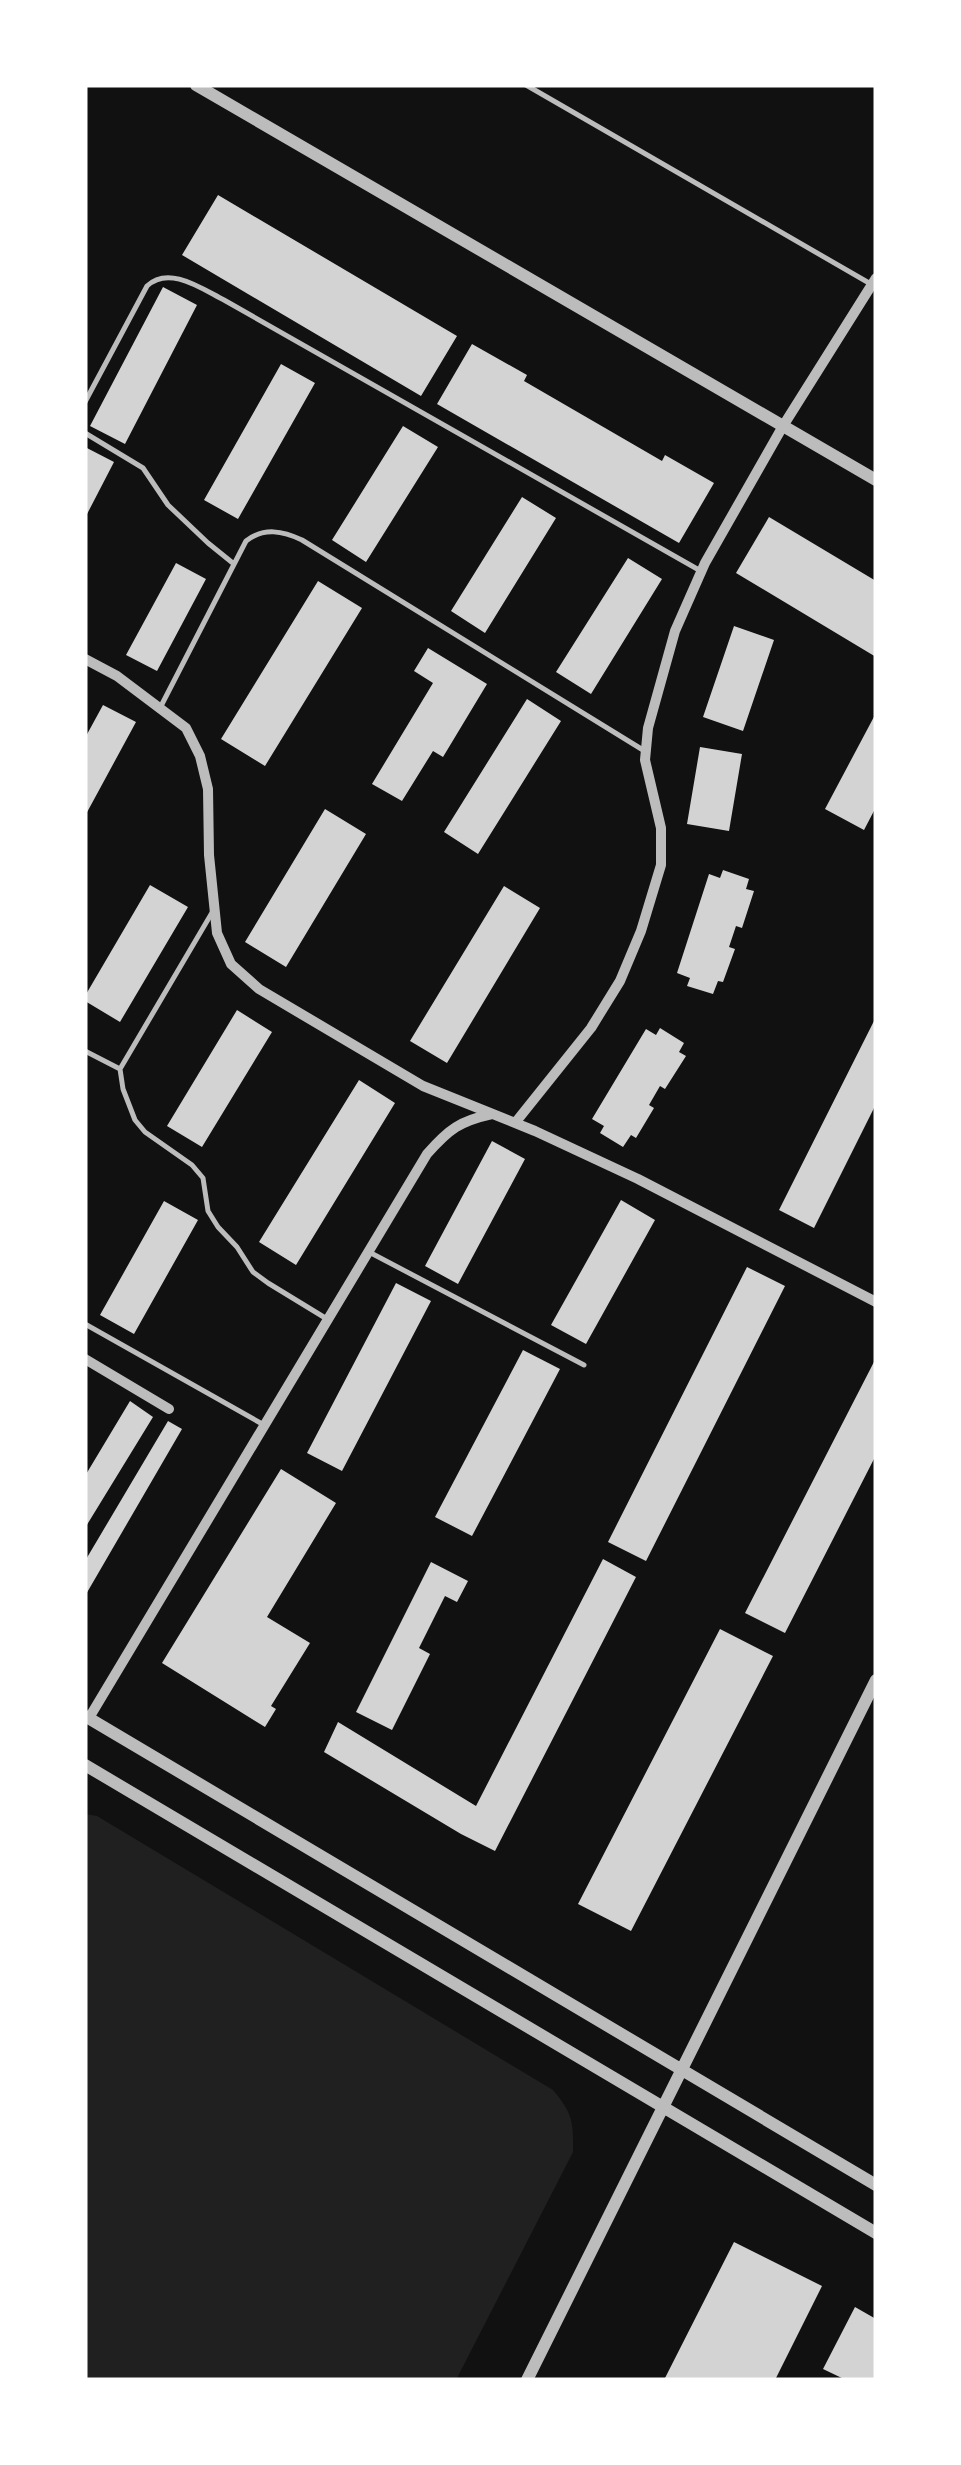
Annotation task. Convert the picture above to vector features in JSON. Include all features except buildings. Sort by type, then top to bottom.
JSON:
[{"type":"street","points":[[196,85],[876,480]]},
{"type":"street","points":[[515,1123],[592,1028],[620,981],[641,932],[661,866],[661,828],[644,760],[648,728],[676,631],[702,572],[783,426],[875,284]]},
{"type":"street","points":[[85,659],[117,676],[186,728],[200,756],[208,789],[208,855],[217,933],[231,964],[259,989],[423,1086],[638,1178],[876,1302]]},
{"type":"street","points":[[493,1114],[468,1119],[442,1136],[427,1154],[87,1716],[876,2185]]},
{"type":"street","points":[[85,1358],[169,1410]]},
{"type":"street","points":[[526,2380],[876,1680]]},
{"type":"street","points":[[85,1764],[876,2233]]},
{"type":"lane","points":[[526,85],[875,284]]},
{"type":"lane","points":[[85,402],[146,286],[154,279],[166,277],[185,280],[702,572]]},
{"type":"lane","points":[[85,432],[143,468],[168,505],[234,564]]},
{"type":"lane","points":[[160,708],[246,541],[268,531],[284,532],[646,752]]},
{"type":"lane","points":[[214,908],[120,1069],[123,1089],[135,1120],[192,1165],[202,1178],[208,1211],[253,1272],[328,1319]]},
{"type":"lane","points":[[85,1050],[120,1069]]},
{"type":"lane","points":[[368,1252],[584,1365]]},
{"type":"lane","points":[[85,1324],[264,1425]]},
{"type":"shaded area","points":[[85,1814],[97,1816],[553,2090],[565,2105],[572,2125],[573,2152],[456,2380],[85,2380]]}]
